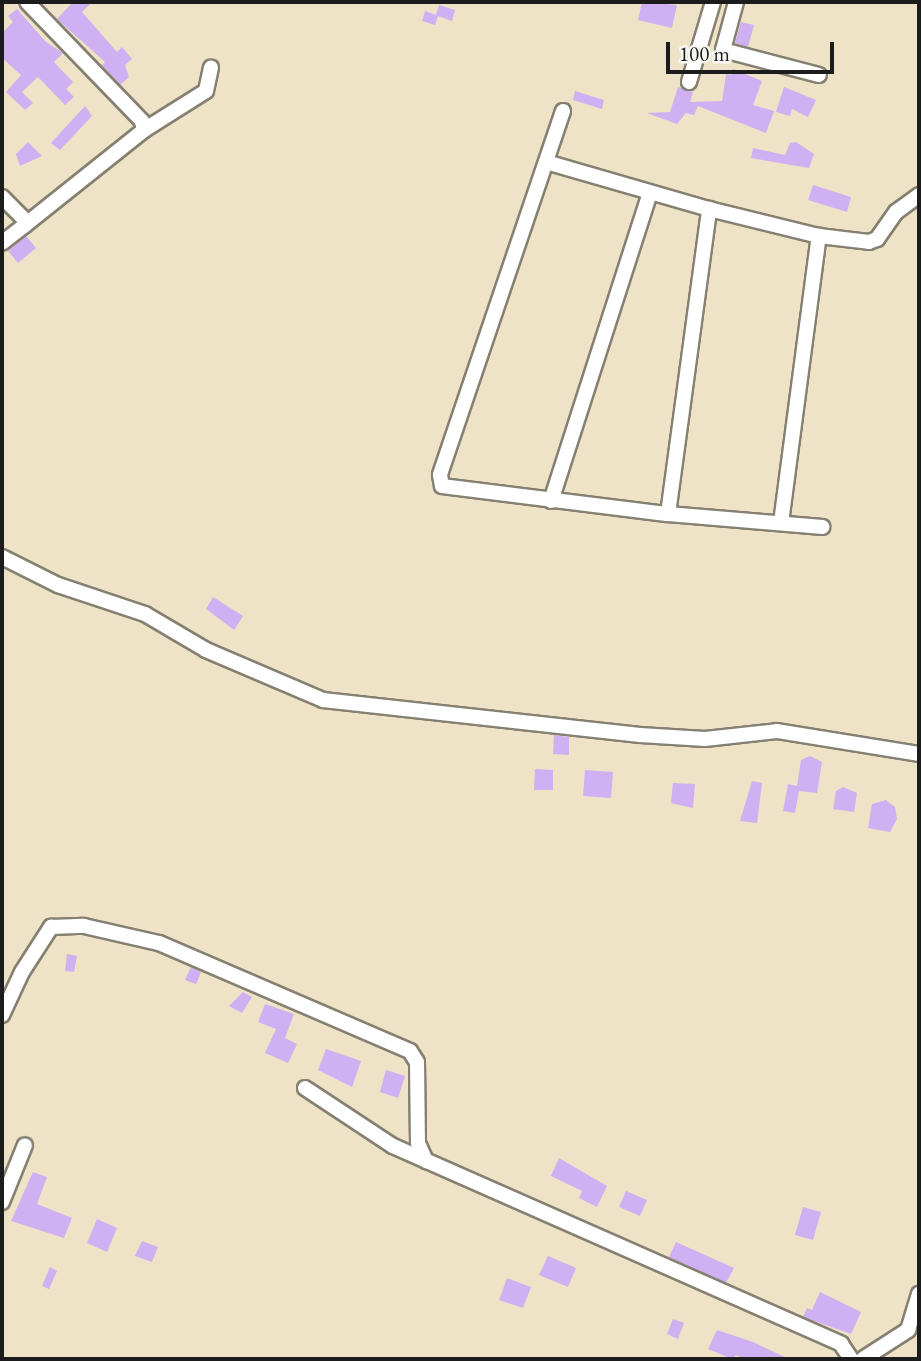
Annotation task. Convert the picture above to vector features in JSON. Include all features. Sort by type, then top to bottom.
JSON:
[{"type":"street","points":[[27,2],[142,121],[145,130]]},
{"type":"street","points":[[689,82],[713,2]]},
{"type":"street","points":[[736,2],[723,50],[819,75]]},
{"type":"street","points":[[2,243],[145,130],[206,91],[211,68]]},
{"type":"street","points":[[563,111],[440,475],[442,486],[448,490],[668,514],[822,527]]},
{"type":"street","points":[[546,162],[709,209],[819,236],[877,239],[897,212],[919,195]]},
{"type":"street","points":[[551,501],[650,192]]},
{"type":"street","points":[[2,197],[25,225]]},
{"type":"street","points":[[668,514],[709,209]]},
{"type":"street","points":[[781,523],[819,236]]},
{"type":"street","points":[[2,557],[58,585],[145,614],[206,650],[323,700],[640,735],[705,739],[778,731],[919,754]]},
{"type":"street","points":[[2,1015],[22,972],[51,927],[84,926],[159,943],[410,1051],[417,1062],[418,1143],[426,1161]]},
{"type":"street","points":[[305,1088],[393,1146],[841,1344],[851,1359]]},
{"type":"street","points":[[2,1202],[25,1145]]},
{"type":"street","points":[[863,1359],[908,1330],[919,1294]]},
{"type":"building","points":[[73,2],[92,2],[82,12],[117,52],[122,47],[132,59],[125,65],[129,77],[120,85],[102,65],[105,62],[57,19]]},
{"type":"building","points":[[642,2],[677,5],[672,28],[638,20]]},
{"type":"building","points":[[439,5],[455,10],[452,21],[438,16],[435,25],[422,21],[425,11],[436,15]]},
{"type":"building","points":[[17,9],[46,42],[63,53],[54,62],[73,82],[66,89],[74,97],[65,105],[38,77],[22,92],[33,103],[25,110],[6,92],[21,75],[2,58],[2,33],[13,22],[8,16]]},
{"type":"building","points":[[741,22],[754,25],[748,47],[735,43]]},
{"type":"building","points":[[733,69],[762,81],[753,105],[774,111],[766,133],[698,106],[694,115],[686,113],[677,124],[647,113],[670,112],[678,87],[693,92],[690,102],[722,101],[726,74],[731,75]]},
{"type":"building","points":[[784,87],[816,100],[808,117],[792,109],[790,116],[776,112]]},
{"type":"building","points":[[575,91],[604,100],[602,109],[573,100]]},
{"type":"building","points":[[85,106],[92,116],[60,150],[51,143]]},
{"type":"building","points":[[28,142],[42,156],[20,166],[16,154]]},
{"type":"building","points":[[796,142],[814,154],[809,168],[751,158],[753,148],[785,155],[790,143]]},
{"type":"building","points":[[813,185],[851,197],[847,212],[808,200]]},
{"type":"building","points":[[26,236],[36,248],[18,263],[8,251]]},
{"type":"building","points":[[213,597],[243,616],[234,630],[206,609]]},
{"type":"building","points":[[554,735],[569,737],[569,755],[553,754]]},
{"type":"building","points":[[810,756],[822,762],[817,793],[799,791],[795,813],[783,811],[788,784],[797,786],[801,760]]},
{"type":"building","points":[[535,769],[553,770],[553,790],[534,790]]},
{"type":"building","points":[[585,770],[613,772],[611,798],[583,796]]},
{"type":"building","points":[[752,781],[762,783],[757,823],[740,821]]},
{"type":"building","points":[[673,783],[695,784],[693,808],[671,803]]},
{"type":"building","points":[[843,787],[857,793],[854,812],[833,809],[836,791]]},
{"type":"building","points":[[886,800],[895,807],[897,819],[890,832],[868,828],[872,804]]},
{"type":"building","points":[[67,954],[77,956],[74,972],[65,971]]},
{"type":"building","points":[[191,967],[201,972],[196,984],[185,980]]},
{"type":"building","points":[[243,992],[252,997],[242,1013],[229,1006]]},
{"type":"building","points":[[265,1004],[294,1014],[285,1038],[297,1044],[288,1063],[265,1053],[276,1029],[258,1022]]},
{"type":"building","points":[[326,1049],[361,1061],[352,1087],[318,1070]]},
{"type":"building","points":[[386,1070],[405,1076],[398,1098],[380,1092]]},
{"type":"building","points":[[559,1158],[607,1186],[597,1207],[579,1198],[582,1191],[551,1176]]},
{"type":"building","points":[[33,1172],[47,1177],[37,1204],[72,1218],[64,1238],[11,1221]]},
{"type":"building","points":[[626,1191],[647,1200],[640,1216],[619,1207]]},
{"type":"building","points":[[803,1207],[821,1212],[813,1240],[795,1235]]},
{"type":"building","points":[[97,1219],[117,1228],[107,1252],[87,1243]]},
{"type":"building","points":[[142,1241],[158,1247],[152,1262],[135,1256]]},
{"type":"building","points":[[676,1242],[734,1268],[726,1283],[669,1257]]},
{"type":"building","points":[[548,1256],[576,1268],[568,1287],[539,1275]]},
{"type":"building","points":[[50,1267],[57,1271],[49,1289],[42,1286]]},
{"type":"building","points":[[507,1278],[531,1287],[523,1308],[499,1300]]},
{"type":"building","points":[[820,1292],[861,1312],[851,1334],[803,1317],[807,1308],[812,1310]]},
{"type":"building","points":[[673,1319],[684,1323],[678,1339],[667,1334]]},
{"type":"building","points":[[717,1330],[753,1342],[789,1359],[745,1359],[736,1355],[732,1359],[708,1349]]}]
